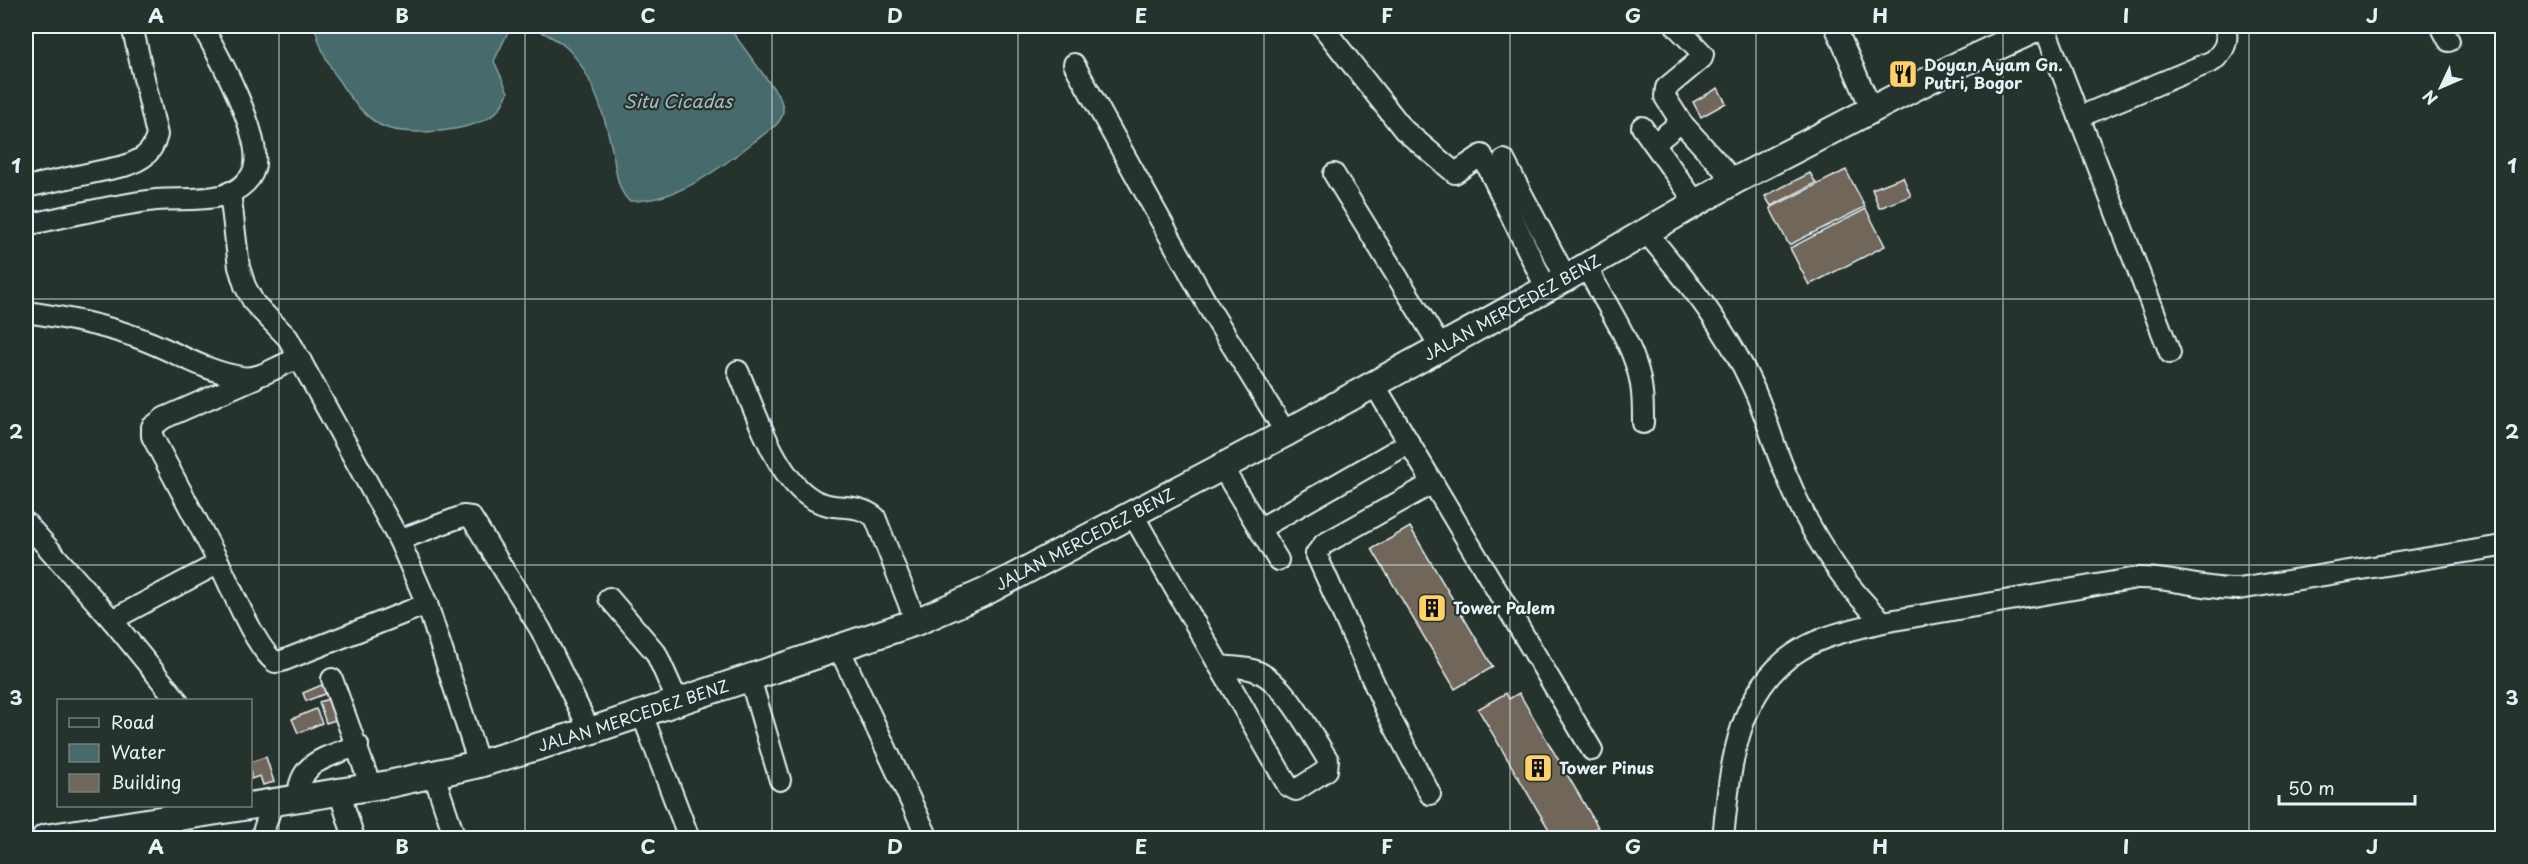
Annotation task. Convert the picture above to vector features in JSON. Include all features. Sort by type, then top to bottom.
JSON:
[{"type":"main road","name":"JALAN MERCEDEZ BENZ","points":[[252,802],[372,787],[478,764],[590,732],[916,622],[985,592],[1286,433],[1734,181],[1871,108],[2043,26]]},
{"type":"main road","name":"JALAN MERCEDEZ BENZ","points":[[45,838],[224,807]]},
{"type":"street","points":[[26,187],[140,161],[155,146],[157,135],[132,26]]},
{"type":"street","points":[[26,225],[124,205],[221,196],[239,188],[254,171],[256,157],[231,79],[202,26]]},
{"type":"street","points":[[1322,26],[1404,130],[1455,173],[1482,155],[1566,277],[1622,334],[1638,371],[1643,423]]},
{"type":"street","points":[[1676,26],[1703,54],[1702,58],[1664,92],[1681,122],[1734,181]]},
{"type":"street","points":[[1835,26],[1871,108]]},
{"type":"street","points":[[2043,26],[2170,353]]},
{"type":"street","points":[[2079,117],[2213,61],[2226,45],[2225,26]]},
{"type":"street","points":[[1074,64],[1212,314],[1286,433]]},
{"type":"street","points":[[1654,144],[1681,122]]},
{"type":"street","points":[[1642,127],[1696,203]]},
{"type":"street","points":[[1504,160],[1566,277]]},
{"type":"street","points":[[1334,174],[1440,346]]},
{"type":"street","points":[[230,192],[239,267],[245,286],[254,303],[288,338],[399,540],[427,604],[478,764]]},
{"type":"street","points":[[1646,231],[1713,315],[1752,384],[1785,474],[1819,542],[1845,580],[1883,622]]},
{"type":"street","points":[[26,312],[126,334],[207,369],[244,378],[255,378]]},
{"type":"street","points":[[301,361],[294,360],[269,374],[164,418],[152,427],[152,436],[253,631],[270,658],[275,662],[282,661],[427,604]]},
{"type":"street","points":[[738,371],[774,455],[798,487],[812,499],[827,506],[864,509],[875,517],[916,622]]},
{"type":"street","points":[[1374,384],[1592,750]]},
{"type":"street","points":[[1259,529],[1409,443]]},
{"type":"street","points":[[1222,467],[1278,560]]},
{"type":"street","points":[[1430,794],[1387,712],[1316,554],[1324,544],[1433,483]]},
{"type":"street","points":[[1133,515],[1288,786],[1296,790],[1327,770],[1328,760],[1282,692],[1270,680],[1254,670],[1220,666]]},
{"type":"street","points":[[399,540],[463,516],[471,517],[541,630],[590,732]]},
{"type":"street","points":[[26,523],[112,620],[176,699]]},
{"type":"street","points":[[1723,838],[1735,746],[1742,722],[1768,678],[1784,661],[1801,649],[1844,631],[1883,622],[2137,578],[2156,577],[2216,590],[2239,589],[2502,546]]},
{"type":"street","points":[[112,620],[219,563]]},
{"type":"street","points":[[609,598],[656,653],[678,702]]},
{"type":"street","points":[[839,648],[928,838]]},
{"type":"street","points":[[750,678],[780,780]]},
{"type":"street","points":[[332,679],[372,787]]},
{"type":"street","points":[[642,714],[689,838]]},
{"type":"street","points":[[261,838],[270,799],[298,785],[302,774],[312,764],[358,745]]},
{"type":"street","points":[[434,775],[455,838]]},
{"type":"street","points":[[339,792],[354,838]]},
{"type":"water","points":[[315,26],[511,26],[494,61],[508,92],[502,105],[493,115],[469,126],[420,132],[391,129],[369,117],[348,95],[323,52]]},
{"type":"water","name":"Situ Cicadas","points":[[529,26],[728,26],[779,96],[783,109],[781,119],[742,151],[689,186],[650,199],[629,201],[619,185],[603,113],[585,72],[564,45]]},
{"type":"building","points":[[1718,88],[1726,103],[1701,117],[1693,102]]},
{"type":"building","points":[[1846,170],[1865,207],[1789,245],[1770,208]]},
{"type":"building","points":[[1810,173],[1816,183],[1771,206],[1765,196]]},
{"type":"building","points":[[1903,177],[1911,196],[1879,208],[1872,189]]},
{"type":"building","points":[[1866,209],[1885,246],[1809,285],[1790,248]]},
{"type":"building","name":"Tower Palem","points":[[1410,527],[1493,667],[1455,689],[1372,549]]},
{"type":"building","points":[[324,684],[327,693],[306,701],[303,693]]},
{"type":"building","name":"Tower Pinus","points":[[1506,693],[1509,699],[1519,693],[1598,827],[1579,838],[1554,838],[1478,709]]},
{"type":"building","points":[[334,697],[342,718],[326,723],[319,702]]},
{"type":"building","points":[[316,709],[322,723],[298,733],[292,719]]},
{"type":"building","points":[[266,757],[274,782],[263,785],[260,776],[252,779],[252,761]]},
{"type":"place","name":"Doyan Ayam Gn. Putri, Bogor","points":[[1903,74]]},
{"type":"place","name":"Tower Palem","points":[[1432,608]]},
{"type":"place","name":"Tower Pinus","points":[[1538,768]]}]
